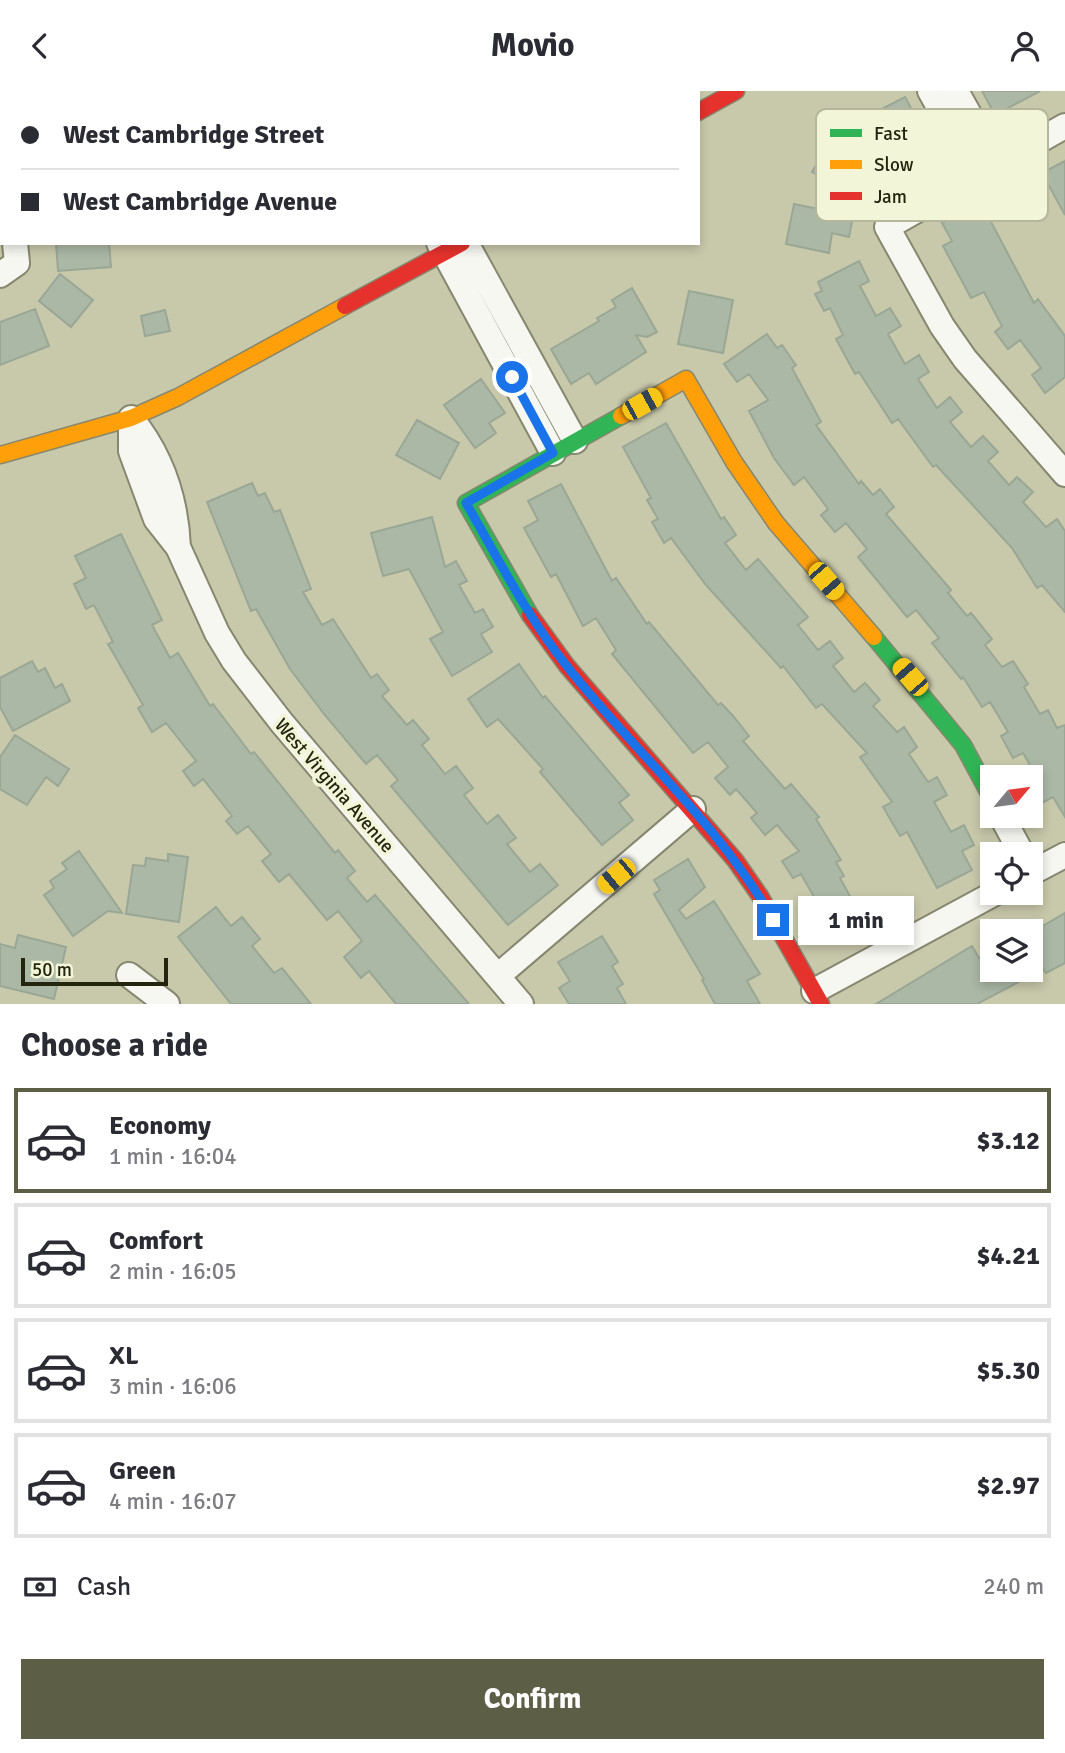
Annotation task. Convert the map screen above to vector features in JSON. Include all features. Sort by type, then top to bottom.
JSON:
[{"type":"street","points":[[700,111],[736,91]]},
{"type":"street","points":[[930,91],[940,109]]},
{"type":"street","points":[[956,91],[966,109]]},
{"type":"street","points":[[1048,134],[1065,125]]},
{"type":"street","points":[[897,221],[887,227],[942,327],[965,359],[1065,474]]},
{"type":"street","points":[[0,456],[131,418],[212,380],[453,246]]},
{"type":"street","points":[[453,246],[575,441]]},
{"type":"street","points":[[453,246],[553,453]]},
{"type":"street","points":[[980,777],[963,745],[944,719],[776,523],[734,462],[686,379],[466,503],[535,624],[559,656],[694,809],[735,860],[760,896],[817,998],[980,902]]},
{"type":"street","name":"West Virginia Avenue","points":[[131,418],[151,442],[177,513],[178,547],[217,633],[256,693],[521,1004]]},
{"type":"street","points":[[499,975],[694,809]]},
{"type":"street","points":[[1043,863],[1065,855]]},
{"type":"street","points":[[129,975],[167,1004]]},
{"type":"building","points":[[982,91],[1040,91],[1006,109],[992,109]]},
{"type":"building","points":[[905,97],[912,109],[882,109]]},
{"type":"building","points":[[1065,161],[1065,215],[1048,184],[1048,170]]},
{"type":"building","points":[[794,204],[816,208],[816,221],[852,221],[849,237],[832,233],[829,253],[786,244]]},
{"type":"building","points":[[991,221],[1034,303],[1038,299],[1065,336],[1065,377],[1045,393],[1032,375],[1041,368],[1020,340],[1008,349],[995,332],[1002,326],[984,292],[971,298],[943,246],[952,241],[942,223]]},
{"type":"building","points":[[56,245],[109,245],[111,267],[58,271]]},
{"type":"building","points":[[859,261],[869,281],[860,286],[876,316],[890,308],[901,326],[888,334],[905,364],[919,355],[929,372],[918,379],[937,408],[950,397],[962,412],[950,422],[971,447],[983,436],[998,452],[988,461],[1009,485],[1017,477],[1033,492],[1023,502],[1046,527],[1057,519],[1065,531],[1065,612],[1042,585],[1037,588],[1012,548],[936,465],[933,467],[898,419],[892,423],[859,372],[855,374],[836,339],[843,335],[830,308],[824,311],[815,294],[822,291],[818,282]]},
{"type":"building","points":[[60,274],[93,300],[71,327],[39,301]]},
{"type":"building","points":[[632,288],[657,332],[647,337],[636,335],[646,352],[596,384],[589,373],[571,384],[551,349],[599,321],[597,318],[616,307],[612,300]]},
{"type":"building","points":[[689,291],[733,300],[723,353],[678,344]]},
{"type":"building","points":[[35,309],[49,346],[0,365],[0,322]]},
{"type":"building","points":[[165,310],[170,331],[145,336],[141,316]]},
{"type":"building","points":[[767,334],[777,348],[782,345],[796,365],[792,368],[821,422],[816,425],[859,484],[861,481],[873,495],[880,489],[894,507],[886,514],[951,590],[948,593],[967,616],[971,613],[992,639],[985,645],[1002,667],[1013,661],[1028,684],[1024,687],[1040,714],[1048,710],[1057,728],[1065,725],[1065,817],[1053,797],[1043,802],[1043,765],[1030,765],[1023,753],[1013,758],[1001,736],[1008,732],[990,702],[982,707],[963,677],[961,679],[932,643],[939,638],[916,610],[907,617],[858,557],[867,549],[846,523],[835,532],[821,515],[828,509],[804,477],[794,485],[774,458],[749,411],[768,400],[749,374],[737,382],[724,364]]},
{"type":"building","points":[[481,379],[505,413],[489,423],[496,433],[475,448],[444,405]]},
{"type":"building","points":[[417,420],[459,443],[440,479],[396,455]]},
{"type":"building","points":[[666,423],[721,519],[724,517],[736,535],[725,543],[746,570],[758,559],[808,617],[798,625],[818,650],[830,641],[843,658],[833,666],[854,692],[865,683],[880,700],[873,706],[897,732],[904,727],[917,747],[909,754],[928,782],[937,777],[947,795],[934,802],[951,832],[964,825],[974,845],[962,851],[972,870],[937,888],[907,832],[900,836],[883,807],[892,802],[860,757],[867,753],[822,704],[816,708],[783,666],[781,668],[706,585],[671,538],[664,543],[652,522],[658,519],[647,500],[651,498],[623,447]]},
{"type":"building","points":[[252,483],[258,496],[265,493],[274,512],[280,510],[311,589],[303,592],[322,625],[333,619],[371,678],[377,674],[389,690],[382,696],[407,725],[413,720],[429,739],[422,745],[445,774],[456,766],[473,788],[464,795],[487,824],[498,815],[516,838],[507,844],[530,872],[540,864],[558,885],[508,925],[391,786],[398,780],[377,755],[366,764],[324,714],[290,669],[256,609],[251,611],[207,502]]},
{"type":"building","points":[[561,484],[612,581],[616,578],[647,624],[649,622],[718,705],[721,703],[734,717],[749,736],[743,741],[785,789],[791,784],[819,817],[816,819],[841,860],[836,862],[844,876],[840,878],[863,920],[832,938],[825,926],[819,929],[809,910],[818,904],[801,874],[793,878],[782,861],[799,851],[777,825],[765,835],[751,818],[757,813],[736,789],[730,795],[715,778],[728,767],[708,742],[693,753],[612,654],[616,650],[596,618],[583,626],[556,574],[551,577],[524,528],[538,520],[528,501]]},
{"type":"building","points":[[432,517],[445,567],[456,561],[467,581],[459,585],[475,613],[483,609],[493,627],[481,634],[492,652],[452,676],[430,639],[443,632],[409,569],[383,576],[371,533]]},
{"type":"building","points":[[121,534],[162,620],[152,625],[170,658],[178,653],[210,706],[213,704],[251,754],[254,752],[335,853],[338,850],[355,871],[347,878],[367,902],[375,895],[469,1004],[396,1004],[369,971],[361,978],[344,957],[362,941],[338,911],[327,920],[289,874],[279,882],[262,861],[271,854],[248,826],[237,834],[226,821],[232,816],[203,779],[194,786],[183,771],[196,761],[166,723],[152,732],[138,708],[143,705],[108,644],[113,642],[94,605],[86,609],[74,584],[86,578],[75,556]]},
{"type":"building","points":[[32,661],[38,672],[45,668],[55,688],[62,684],[70,701],[13,731],[0,707],[0,678]]},
{"type":"building","points":[[519,664],[543,698],[545,696],[629,795],[619,803],[633,820],[602,845],[540,772],[543,769],[498,719],[487,727],[468,699]]},
{"type":"building","points":[[15,735],[69,769],[58,786],[46,777],[27,805],[0,789],[0,757]]},
{"type":"building","points":[[79,851],[122,913],[108,911],[73,936],[44,895],[54,888],[50,881],[67,869],[62,863]]},
{"type":"building","points":[[168,854],[188,857],[179,922],[126,914],[133,865],[145,866],[146,858],[168,861]]},
{"type":"building","points":[[688,859],[705,887],[679,910],[686,919],[714,901],[760,974],[747,981],[760,1004],[715,1004],[702,980],[704,979],[654,894],[660,890],[654,880]]},
{"type":"building","points":[[216,907],[231,926],[242,917],[260,939],[252,946],[274,973],[282,968],[311,1004],[231,1004],[178,937]]},
{"type":"building","points":[[1065,913],[1065,963],[1046,973],[1043,969],[1043,926]]},
{"type":"building","points":[[18,935],[66,947],[54,999],[0,986],[0,944],[15,948]]},
{"type":"building","points":[[602,936],[618,962],[612,966],[623,984],[617,988],[626,1004],[569,1004],[559,988],[570,981],[558,962]]},
{"type":"building","points":[[972,946],[979,958],[980,982],[1018,982],[977,1004],[876,1004]]},
{"type":"traffic: fast","points":[[530,615],[466,503],[621,416]]},
{"type":"traffic: fast","points":[[874,637],[963,745],[980,777]]},
{"type":"traffic: slow","points":[[0,455],[131,418],[178,397],[345,306]]},
{"type":"traffic: slow","points":[[621,416],[686,379],[734,462],[776,523],[874,637]]},
{"type":"traffic: jam","points":[[700,111],[736,91]]},
{"type":"traffic: jam","points":[[345,306],[458,245]]},
{"type":"traffic: jam","points":[[530,615],[567,666],[735,860],[760,896],[821,1004]]},
{"type":"route","points":[[512,377],[553,453],[466,503],[535,624],[566,666],[694,809],[735,860],[773,920]]}]
